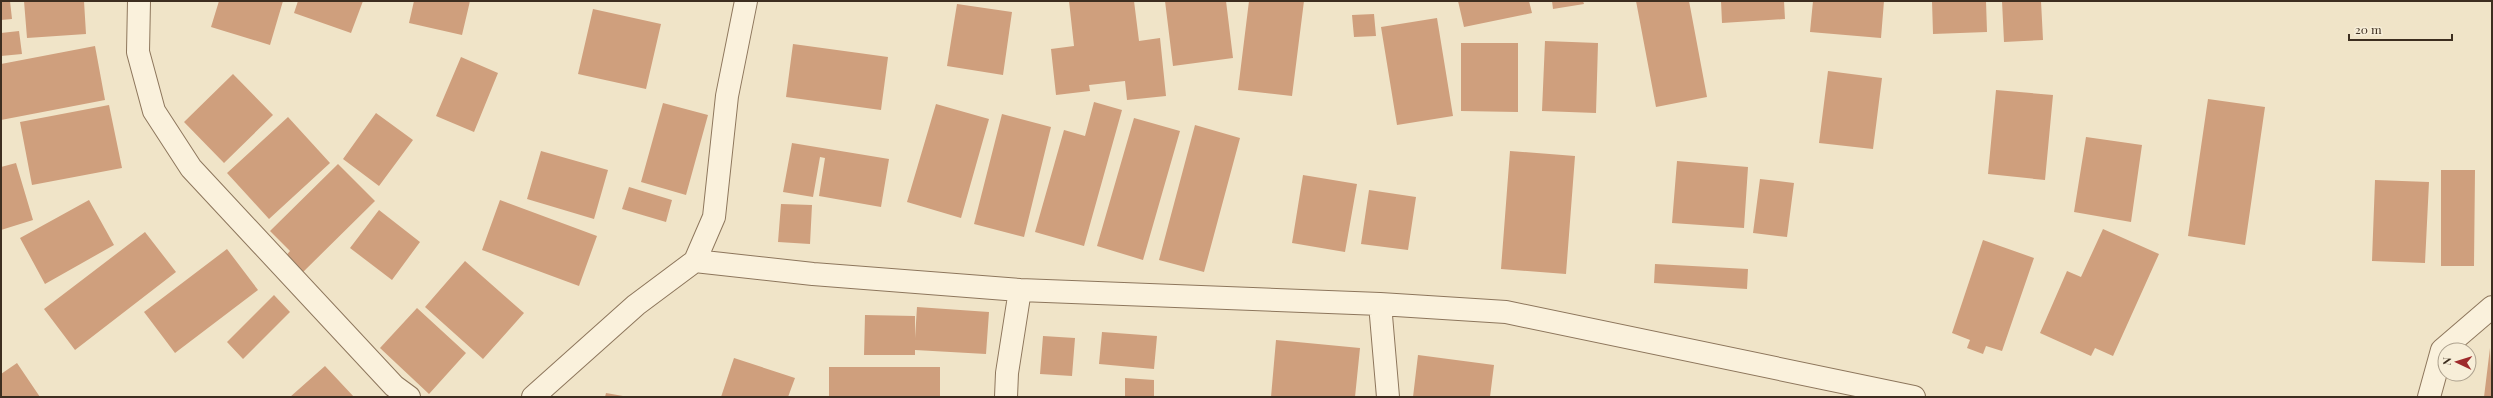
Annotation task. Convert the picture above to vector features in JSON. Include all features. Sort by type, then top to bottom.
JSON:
[{"type":"street","points":[[139,1],[138,52],[154,111],[191,168],[394,386],[409,397]]},
{"type":"street","points":[[533,397],[636,305],[695,261],[714,217],[728,96],[746,1]]},
{"type":"street","points":[[695,261],[813,274],[1020,290],[1380,304],[1506,312],[1914,397]]},
{"type":"street","points":[[1006,397],[1007,373],[1020,290]]},
{"type":"street","points":[[1380,304],[1388,397]]},
{"type":"street","points":[[2430,397],[2442,350],[2492,307]]},
{"type":"building","points":[[1,1],[10,1],[12,19],[1,20]]},
{"type":"building","points":[[24,1],[84,1],[86,34],[27,38]]},
{"type":"building","points":[[219,1],[283,1],[270,45],[211,27]]},
{"type":"building","points":[[298,1],[363,1],[351,33],[294,13]]},
{"type":"building","points":[[414,1],[470,1],[462,35],[409,23]]},
{"type":"building","points":[[1069,1],[1134,1],[1139,41],[1160,38],[1166,96],[1127,100],[1125,81],[1089,85],[1090,91],[1056,95],[1051,49],[1074,46]]},
{"type":"building","points":[[1165,1],[1226,1],[1233,58],[1173,66]]},
{"type":"building","points":[[1249,1],[1304,1],[1292,96],[1238,90]]},
{"type":"building","points":[[1458,1],[1529,1],[1532,13],[1464,27]]},
{"type":"building","points":[[1552,1],[1583,1],[1584,4],[1553,9]]},
{"type":"building","points":[[1636,1],[1689,1],[1707,97],[1656,107]]},
{"type":"building","points":[[1721,1],[1784,1],[1785,19],[1722,23]]},
{"type":"building","points":[[1813,1],[1884,1],[1881,38],[1810,32]]},
{"type":"building","points":[[1932,1],[1986,1],[1987,32],[1933,34]]},
{"type":"building","points":[[2002,1],[2041,1],[2043,40],[2004,42]]},
{"type":"building","points":[[957,4],[1012,12],[1003,75],[947,66]]},
{"type":"building","points":[[593,9],[661,24],[646,89],[578,74]]},
{"type":"building","points":[[1374,14],[1376,36],[1354,37],[1352,15]]},
{"type":"building","points":[[1437,18],[1453,116],[1397,125],[1381,27]]},
{"type":"building","points":[[19,31],[22,54],[1,56],[1,33]]},
{"type":"building","points":[[1545,41],[1598,43],[1596,113],[1542,111]]},
{"type":"building","points":[[1461,43],[1518,43],[1518,112],[1461,111]]},
{"type":"building","points":[[793,44],[888,57],[881,110],[786,97]]},
{"type":"building","points":[[95,46],[105,100],[1,120],[1,64]]},
{"type":"building","points":[[461,57],[498,73],[474,132],[436,116]]},
{"type":"building","points":[[1828,71],[1882,78],[1873,149],[1819,143]]},
{"type":"building","points":[[233,74],[273,115],[224,163],[184,122]]},
{"type":"building","points":[[1996,90],[2053,95],[2045,180],[1988,174]]},
{"type":"building","points":[[2208,99],[2265,107],[2245,245],[2188,236]]},
{"type":"building","points":[[1094,102],[1122,110],[1084,246],[1035,232],[1064,130],[1085,136]]},
{"type":"building","points":[[663,103],[708,115],[686,195],[641,182]]},
{"type":"building","points":[[936,104],[989,119],[961,218],[907,202]]},
{"type":"building","points":[[109,105],[122,168],[32,185],[20,122]]},
{"type":"building","points":[[376,113],[413,140],[379,186],[343,159]]},
{"type":"building","points":[[1002,114],[1051,127],[1024,237],[974,224]]},
{"type":"building","points":[[288,117],[330,163],[269,219],[227,173]]},
{"type":"building","points":[[1134,118],[1180,131],[1143,260],[1097,246]]},
{"type":"building","points":[[1195,125],[1240,138],[1204,272],[1159,260]]},
{"type":"building","points":[[2086,137],[2142,145],[2131,222],[2074,212]]},
{"type":"building","points":[[792,143],[889,159],[881,207],[819,196],[825,158],[820,157],[813,197],[783,192]]},
{"type":"building","points":[[541,151],[608,170],[594,219],[527,199]]},
{"type":"building","points":[[1510,151],[1575,156],[1566,274],[1501,269]]},
{"type":"building","points":[[1677,161],[1748,167],[1744,228],[1672,223]]},
{"type":"building","points":[[16,163],[33,220],[1,230],[1,167]]},
{"type":"building","points":[[338,164],[375,201],[299,276],[283,259],[290,251],[270,231]]},
{"type":"building","points":[[2441,170],[2475,170],[2474,266],[2441,266]]},
{"type":"building","points":[[1303,175],[1357,184],[1345,252],[1292,243]]},
{"type":"building","points":[[1760,179],[1794,183],[1787,237],[1753,233]]},
{"type":"building","points":[[2375,180],[2429,182],[2425,263],[2372,261]]},
{"type":"building","points":[[629,187],[672,200],[666,222],[622,209]]},
{"type":"building","points":[[1369,190],[1416,197],[1408,250],[1361,244]]},
{"type":"building","points":[[89,200],[114,245],[45,284],[20,238]]},
{"type":"building","points":[[500,200],[597,236],[579,286],[482,250]]},
{"type":"building","points":[[781,204],[812,205],[810,244],[778,242]]},
{"type":"building","points":[[379,210],[420,242],[392,280],[350,248]]},
{"type":"building","points":[[2103,229],[2159,254],[2113,356],[2095,348],[2091,356],[2040,333],[2067,271],[2081,277]]},
{"type":"building","points":[[145,232],[176,272],[75,350],[44,309]]},
{"type":"building","points":[[1983,240],[2034,258],[2002,351],[1986,346],[1983,354],[1967,348],[1970,340],[1952,333]]},
{"type":"building","points":[[227,249],[258,290],[175,353],[144,312]]},
{"type":"building","points":[[465,261],[524,313],[483,359],[425,307]]},
{"type":"building","points":[[1655,264],[1748,269],[1747,289],[1654,283]]},
{"type":"building","points":[[274,295],[290,312],[243,359],[227,342]]},
{"type":"building","points":[[917,307],[989,312],[986,354],[915,350],[915,355],[864,355],[865,315],[915,316],[915,338]]},
{"type":"building","points":[[417,308],[466,353],[429,394],[380,348]]},
{"type":"building","points":[[1102,332],[1157,336],[1154,369],[1099,364]]},
{"type":"building","points":[[1043,336],[1075,338],[1072,376],[1040,374]]},
{"type":"building","points":[[1276,340],[1360,348],[1355,397],[1271,397]]},
{"type":"building","points":[[2490,348],[2492,397],[2484,397]]},
{"type":"building","points":[[1418,355],[1494,365],[1490,397],[1413,397]]},
{"type":"building","points":[[734,358],[795,378],[788,397],[721,397]]},
{"type":"building","points":[[17,363],[40,397],[1,397],[1,374]]},
{"type":"building","points":[[325,366],[354,397],[290,397]]},
{"type":"building","points":[[829,367],[940,367],[940,397],[829,397]]},
{"type":"building","points":[[1125,378],[1154,380],[1154,397],[1125,397]]},
{"type":"building","points":[[606,393],[623,396],[623,397],[605,397]]}]
